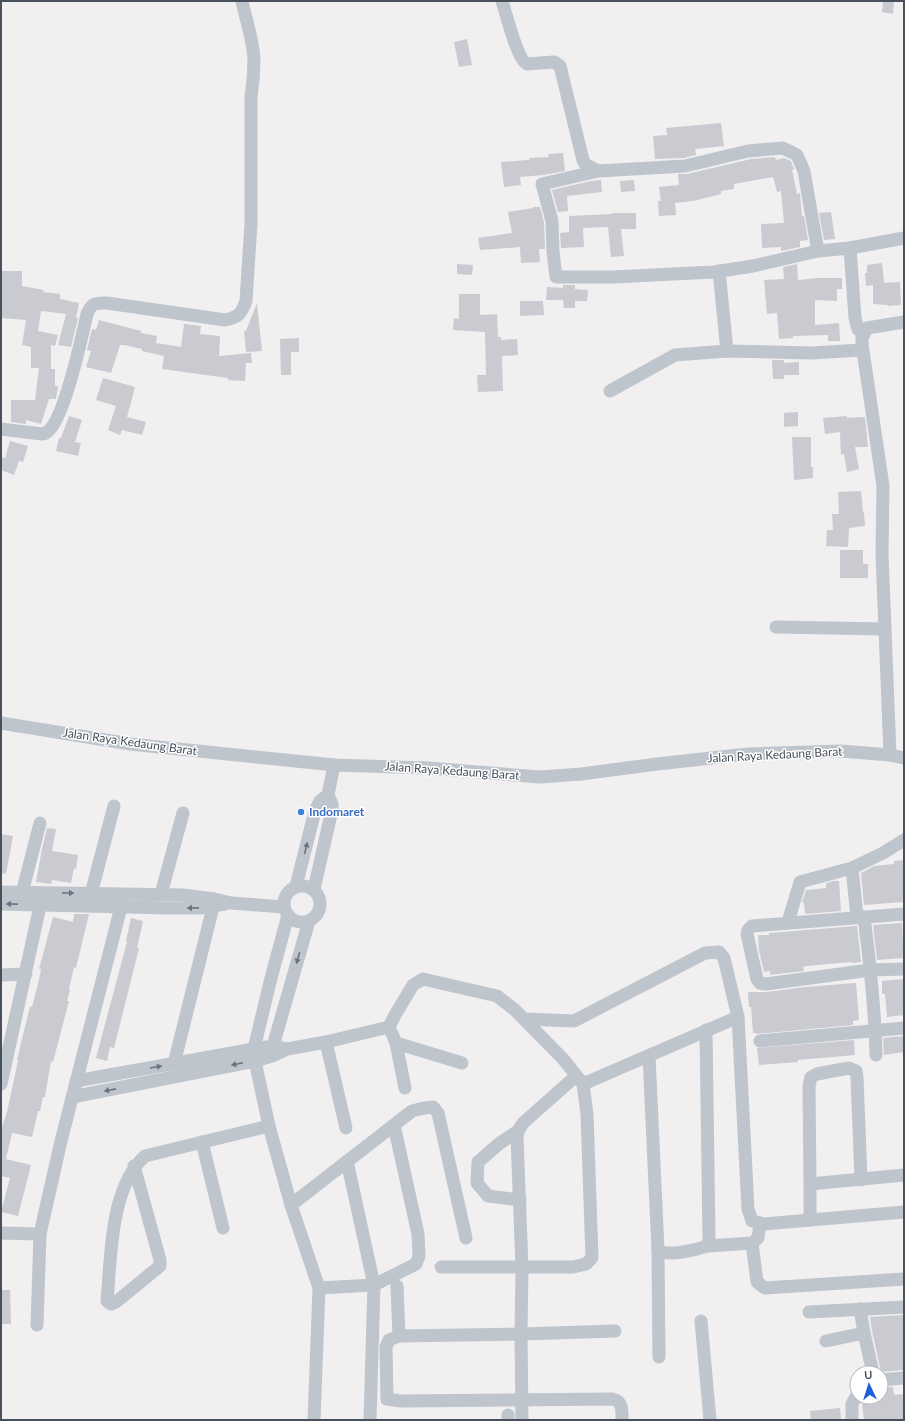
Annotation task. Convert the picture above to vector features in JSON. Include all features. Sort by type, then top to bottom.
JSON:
[{"type":"street","points":[[1,429],[42,434],[47,433],[52,428],[76,362],[87,314],[90,307],[95,304],[107,303],[225,320],[239,315],[242,310],[246,301],[251,224],[251,97],[254,58],[250,33],[242,1]]},
{"type":"street","points":[[502,1],[517,49],[524,62],[527,64],[554,62],[560,66],[583,160],[585,164],[598,171]]},
{"type":"street","points":[[818,251],[804,171],[797,155],[783,148],[748,151],[685,166],[598,171],[542,184],[552,221],[553,252],[556,277],[613,277],[719,271],[752,266],[818,251],[850,248],[904,238]]},
{"type":"street","points":[[850,248],[855,318],[858,329],[863,334]]},
{"type":"street","points":[[719,271],[727,351]]},
{"type":"street","points":[[890,755],[882,554],[883,486],[862,350],[862,338],[867,328],[904,322]]},
{"type":"street","points":[[610,391],[675,355],[727,351],[812,353],[862,350]]},
{"type":"street","points":[[776,627],[885,629]]},
{"type":"street","name":"Jalan Raya Kedaung Barat","points":[[1,723],[130,744],[334,765],[428,768],[540,777],[581,774],[748,754],[841,751],[890,755],[904,758]]},
{"type":"street","points":[[314,889],[332,810],[332,804],[328,795],[334,765]]},
{"type":"street","points":[[296,886],[315,811],[320,801],[328,795]]},
{"type":"street","points":[[91,894],[114,806]]},
{"type":"street","points":[[161,894],[182,813]]},
{"type":"street","points":[[22,893],[40,823]]},
{"type":"street","points":[[788,922],[800,882],[852,868],[883,853],[904,840]]},
{"type":"street","points":[[883,853],[904,851]]},
{"type":"street","points":[[852,868],[870,970],[876,1055]]},
{"type":"street","points":[[1,904],[91,894],[122,901],[168,908],[213,903],[231,903],[286,911],[294,920],[302,922],[315,918],[319,912],[321,900],[318,894],[309,886],[296,886],[286,894],[284,900],[286,911],[261,1020],[255,1055],[269,1126],[290,1205],[319,1288],[314,1420]]},
{"type":"street","points":[[1,892],[22,893],[42,899],[122,901],[161,894],[198,896],[213,903]]},
{"type":"street","points":[[1,1084],[42,899]]},
{"type":"street","points":[[37,1325],[40,1234],[61,1141],[122,901]]},
{"type":"street","points":[[174,1064],[213,903]]},
{"type":"street","points":[[904,914],[752,926],[748,930],[747,934],[757,979],[760,983],[766,984],[870,970],[904,968]]},
{"type":"street","points":[[272,1051],[309,921]]},
{"type":"street","points":[[516,1011],[574,1021],[705,953],[719,952],[724,958],[738,1016],[748,1209],[752,1221],[764,1224],[904,1212]]},
{"type":"street","points":[[1,974],[26,974]]},
{"type":"street","points":[[405,1088],[396,1043],[389,1027],[394,1015],[413,985],[423,979],[497,996],[516,1011],[564,1060],[580,1080],[587,1114],[592,1258],[586,1264],[573,1267],[441,1268]]},
{"type":"street","points":[[520,1200],[488,1196],[477,1183],[478,1162],[500,1143],[518,1131],[523,1123],[580,1080],[649,1056],[738,1016]]},
{"type":"street","points":[[261,1020],[280,1023]]},
{"type":"street","points":[[72,1097],[272,1051],[326,1042],[389,1027]]},
{"type":"street","points":[[760,1041],[904,1028]]},
{"type":"street","points":[[706,1030],[709,1239],[707,1246]]},
{"type":"street","points":[[326,1042],[346,1128]]},
{"type":"street","points":[[396,1043],[462,1063]]},
{"type":"street","points":[[76,1081],[174,1064],[255,1055]]},
{"type":"street","points":[[649,1056],[658,1250],[659,1357]]},
{"type":"street","points":[[810,1220],[809,1086],[811,1077],[817,1074],[849,1068],[856,1071],[858,1077],[861,1180]]},
{"type":"street","points":[[290,1205],[412,1111],[433,1107],[438,1113],[466,1238]]},
{"type":"street","points":[[319,1288],[374,1285],[416,1264],[419,1256],[418,1234],[394,1125]]},
{"type":"street","points":[[134,1166],[160,1260],[160,1266],[116,1302],[111,1304],[107,1301],[116,1213],[124,1186],[134,1166],[145,1156],[269,1126]]},
{"type":"street","points":[[518,1131],[517,1146],[522,1268],[522,1420]]},
{"type":"street","points":[[202,1142],[223,1228]]},
{"type":"street","points":[[347,1161],[374,1285],[370,1420]]},
{"type":"street","points":[[810,1184],[904,1176]]},
{"type":"street","points":[[658,1250],[670,1254],[707,1246],[752,1243],[758,1238],[760,1223]]},
{"type":"street","points":[[1,1233],[40,1234]]},
{"type":"street","points":[[752,1243],[757,1282],[765,1288],[904,1279]]},
{"type":"street","points":[[397,1286],[399,1336]]},
{"type":"street","points":[[809,1312],[904,1307]]},
{"type":"street","points":[[860,1309],[871,1365]]},
{"type":"street","points":[[701,1321],[710,1420]]},
{"type":"street","points":[[616,1331],[399,1336],[389,1340],[386,1347],[386,1399],[400,1402],[617,1400],[621,1405],[622,1420]]},
{"type":"street","points":[[826,1341],[864,1333]]},
{"type":"street","points":[[889,1379],[904,1378]]},
{"type":"street","points":[[852,1405],[852,1420]]},
{"type":"building","points":[[883,1],[894,1],[893,14],[882,12]]},
{"type":"building","points":[[467,39],[472,65],[459,67],[454,42]]},
{"type":"building","points":[[721,123],[724,146],[695,149],[696,155],[684,158],[655,159],[653,136],[667,135],[666,128]]},
{"type":"building","points":[[563,153],[565,171],[520,177],[521,185],[504,187],[501,162],[529,160],[529,158],[549,157],[548,154]]},
{"type":"building","points":[[775,157],[776,160],[784,158],[791,161],[794,169],[792,170],[797,194],[800,193],[802,216],[804,216],[808,240],[800,241],[800,247],[781,251],[781,247],[762,248],[761,224],[784,223],[781,191],[777,192],[773,177],[734,184],[734,189],[721,191],[721,194],[693,201],[675,203],[676,215],[659,216],[658,201],[661,201],[659,187],[679,185],[678,174],[687,174],[751,159]]},
{"type":"building","points":[[601,180],[602,192],[567,196],[568,211],[558,212],[552,190]]},
{"type":"building","points":[[634,180],[635,191],[621,192],[620,181]]},
{"type":"building","points":[[540,207],[544,222],[545,249],[539,249],[540,262],[521,263],[520,247],[480,250],[478,238],[512,233],[508,212]]},
{"type":"building","points":[[831,212],[835,239],[824,240],[819,213]]},
{"type":"building","points":[[636,213],[636,229],[621,229],[624,256],[611,257],[608,227],[583,228],[584,247],[561,248],[560,233],[569,232],[569,216]]},
{"type":"building","points":[[882,263],[884,283],[900,282],[901,305],[888,306],[873,304],[873,285],[866,286],[865,273],[867,273],[867,265]]},
{"type":"building","points":[[457,264],[473,265],[472,275],[457,274]]},
{"type":"building","points":[[797,264],[798,280],[842,278],[842,289],[837,289],[837,301],[815,300],[815,325],[839,323],[840,341],[828,341],[828,335],[793,336],[793,338],[779,339],[777,313],[767,314],[764,280],[784,279],[783,267]]},
{"type":"building","points":[[1,271],[22,271],[22,286],[44,290],[43,292],[60,294],[60,299],[79,303],[76,318],[78,318],[71,347],[58,345],[66,314],[41,311],[38,331],[58,335],[55,346],[51,345],[51,369],[55,369],[55,386],[58,386],[56,399],[49,399],[41,424],[26,420],[26,424],[11,422],[11,400],[35,400],[39,368],[31,368],[31,347],[22,345],[26,320],[1,318]]},
{"type":"building","points":[[563,285],[575,285],[575,289],[588,290],[587,301],[575,301],[575,308],[564,308],[563,300],[546,300],[547,287],[563,288]]},
{"type":"building","points":[[459,294],[480,294],[480,315],[497,314],[498,337],[501,337],[501,340],[517,339],[518,355],[502,356],[503,391],[478,392],[477,375],[486,375],[485,332],[453,330],[454,318],[459,319]]},
{"type":"building","points":[[520,301],[543,301],[544,315],[520,316]]},
{"type":"building","points":[[257,303],[262,351],[246,352],[244,331],[246,331]]},
{"type":"building","points":[[99,320],[141,331],[141,333],[157,336],[156,343],[181,347],[184,324],[201,326],[200,334],[220,336],[219,356],[251,353],[252,363],[246,363],[245,381],[228,380],[228,378],[162,369],[164,356],[142,351],[142,349],[120,345],[111,373],[86,367],[91,351],[87,350],[92,329],[96,330]]},
{"type":"building","points":[[299,338],[299,352],[291,352],[291,375],[281,375],[280,339]]},
{"type":"building","points":[[772,360],[784,360],[784,363],[799,362],[799,375],[784,375],[784,379],[773,379]]},
{"type":"building","points":[[103,378],[135,387],[127,417],[146,422],[142,435],[122,430],[120,435],[108,430],[116,406],[96,400]]},
{"type":"building","points":[[798,412],[798,426],[784,427],[784,413]]},
{"type":"building","points":[[69,416],[82,420],[75,442],[81,443],[78,456],[56,451],[59,438],[61,438]]},
{"type":"building","points":[[847,416],[847,418],[865,417],[868,447],[855,447],[859,469],[847,472],[844,454],[841,455],[840,432],[825,434],[823,418]]},
{"type":"building","points":[[792,437],[811,437],[811,467],[813,467],[813,478],[794,480]]},
{"type":"building","points":[[10,441],[28,446],[23,462],[19,461],[14,475],[1,470],[1,457],[5,458]]},
{"type":"building","points":[[861,491],[865,526],[849,528],[848,547],[826,546],[827,530],[833,530],[832,514],[839,514],[838,492]]},
{"type":"building","points":[[840,550],[863,550],[863,564],[868,564],[868,578],[840,578]]},
{"type":"building","points":[[47,828],[56,829],[52,851],[78,855],[76,869],[74,868],[71,883],[52,880],[51,884],[36,882]]},
{"type":"building","points":[[1,834],[13,836],[6,874],[1,873]]},
{"type":"building","points":[[904,860],[904,902],[864,905],[861,873],[874,866],[894,864],[894,861]]},
{"type":"building","points":[[839,881],[841,911],[805,914],[804,903],[802,902],[806,890],[826,888],[826,883]]},
{"type":"building","points":[[74,914],[89,914],[76,968],[74,967],[67,1001],[69,1001],[53,1062],[51,1061],[45,1097],[43,1097],[40,1111],[38,1111],[32,1137],[12,1133],[6,1159],[31,1165],[18,1216],[1,1212],[10,1178],[1,1176],[1,1130],[7,1112],[17,1060],[30,1006],[32,1007],[39,980],[41,969],[39,969],[53,917],[73,922]]},
{"type":"building","points":[[131,918],[143,921],[137,948],[139,948],[114,1048],[110,1047],[107,1061],[96,1058],[127,942]]},
{"type":"building","points":[[902,923],[904,958],[877,960],[873,925]]},
{"type":"building","points":[[857,926],[861,962],[807,966],[803,967],[804,971],[770,975],[770,971],[764,972],[759,951],[758,935]]},
{"type":"building","points":[[904,979],[904,1015],[887,1017],[885,994],[882,994],[882,981]]},
{"type":"building","points":[[856,983],[859,1020],[853,1021],[853,1025],[756,1034],[753,1033],[748,992],[767,992]]},
{"type":"building","points":[[904,1036],[904,1052],[884,1055],[883,1038]]},
{"type":"building","points":[[854,1040],[855,1055],[759,1065],[757,1048]]},
{"type":"building","points":[[1,1290],[10,1290],[11,1324],[1,1324]]},
{"type":"building","points":[[904,1315],[904,1370],[889,1371],[889,1365],[879,1365],[870,1317]]},
{"type":"building","points":[[889,1387],[893,1387],[894,1395],[903,1394],[904,1420],[864,1420],[862,1405],[889,1405]]},
{"type":"building","points":[[840,1408],[841,1420],[811,1420],[810,1411]]},
{"type":"place","name":"Indomaret","points":[[301,812]]}]
